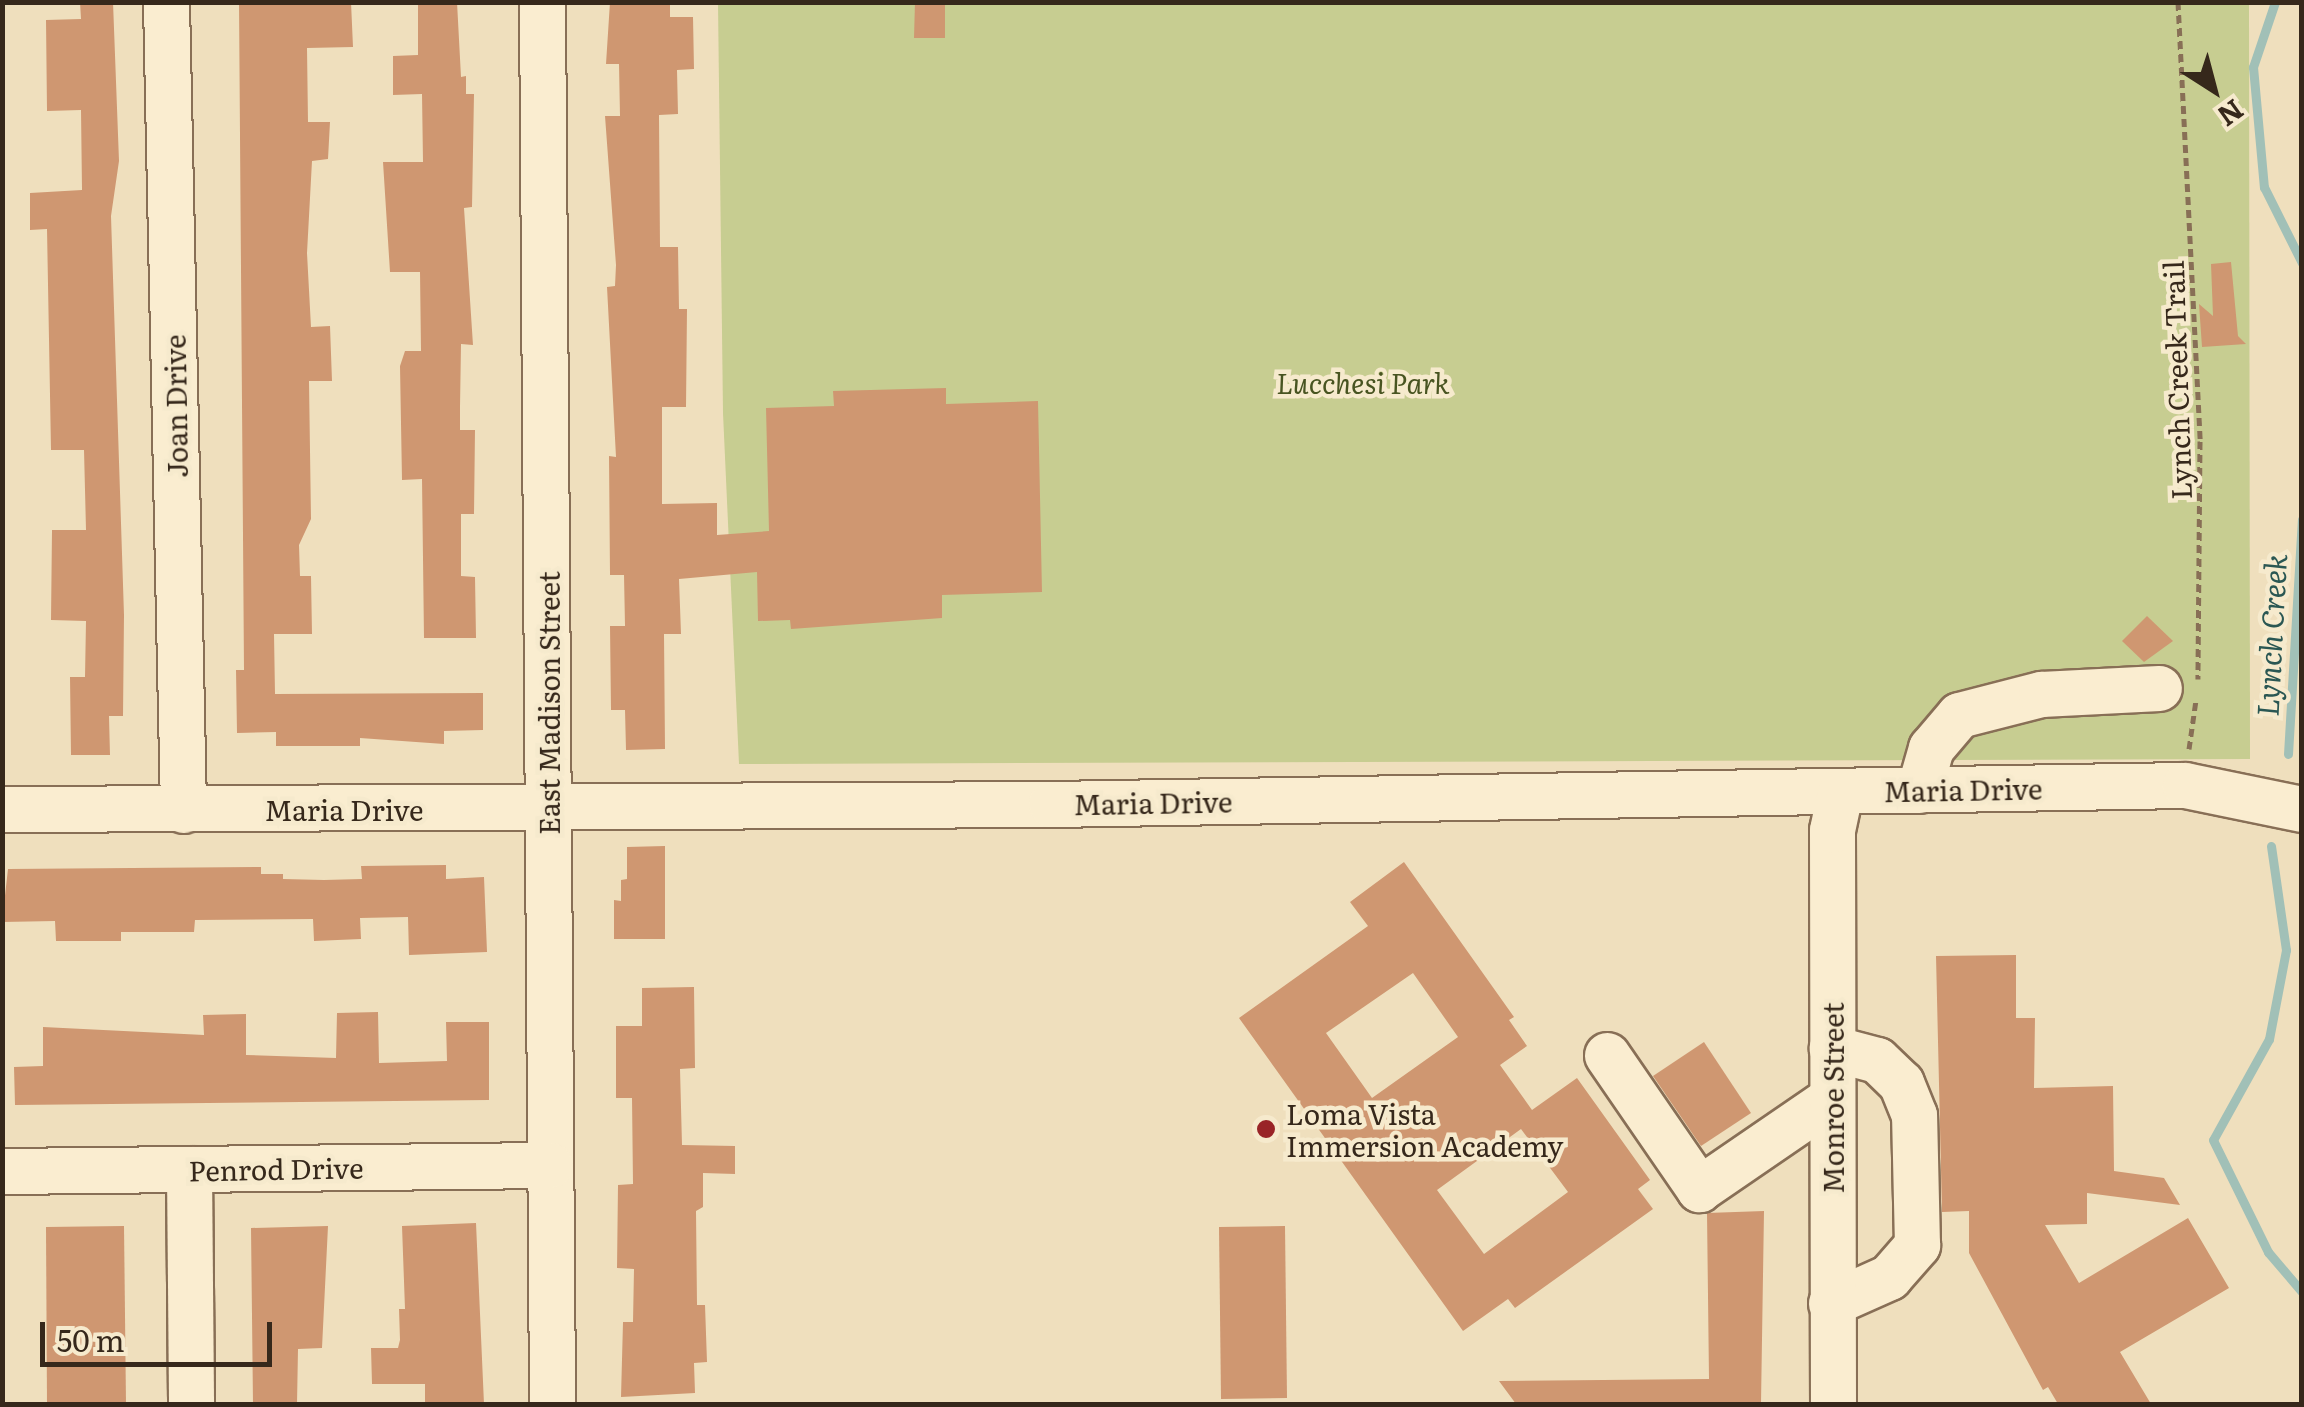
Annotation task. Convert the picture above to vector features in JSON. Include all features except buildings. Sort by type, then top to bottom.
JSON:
[{"type":"street","name":"Joan Drive","points":[[166,2],[183,810]]},
{"type":"street","name":"East Madison Street","points":[[542,2],[552,1404]]},
{"type":"street","points":[[1919,790],[1931,748],[1960,715],[2042,694],[2159,688]]},
{"type":"street","name":"Maria Drive","points":[[2,809],[1840,792],[2185,785],[2302,809]]},
{"type":"street","name":"Monroe Street","points":[[1833,1404],[1832,830],[1840,792]]},
{"type":"street","points":[[1831,1303],[1889,1276],[1917,1245],[1914,1115],[1901,1084],[1877,1060],[1832,1048]]},
{"type":"street","points":[[1606,1055],[1699,1189],[1832,1098]]},
{"type":"street","name":"Penrod Drive","points":[[2,1171],[550,1165]]},
{"type":"street","points":[[189,1169],[190,1404]]},
{"type":"path","name":"Lynch Creek Trail","points":[[2178,2],[2200,441],[2198,686],[2188,756]]},
{"type":"green space","name":"Lucchesi Park","points":[[718,3],[2249,3],[2250,759],[739,764],[723,413]]},
{"type":"waterway","name":"Lynch Creek","points":[[2275,2],[2253,67],[2264,187],[2302,263]]},
{"type":"waterway","name":"Lynch Creek","points":[[2288,754],[2302,519]]},
{"type":"waterway","name":"Lynch Creek","points":[[2271,846],[2286,950],[2269,1039],[2213,1140],[2268,1252],[2302,1292]]},
{"type":"place","name":"Loma Vista Immersion Academy","points":[[1266,1129]]}]
